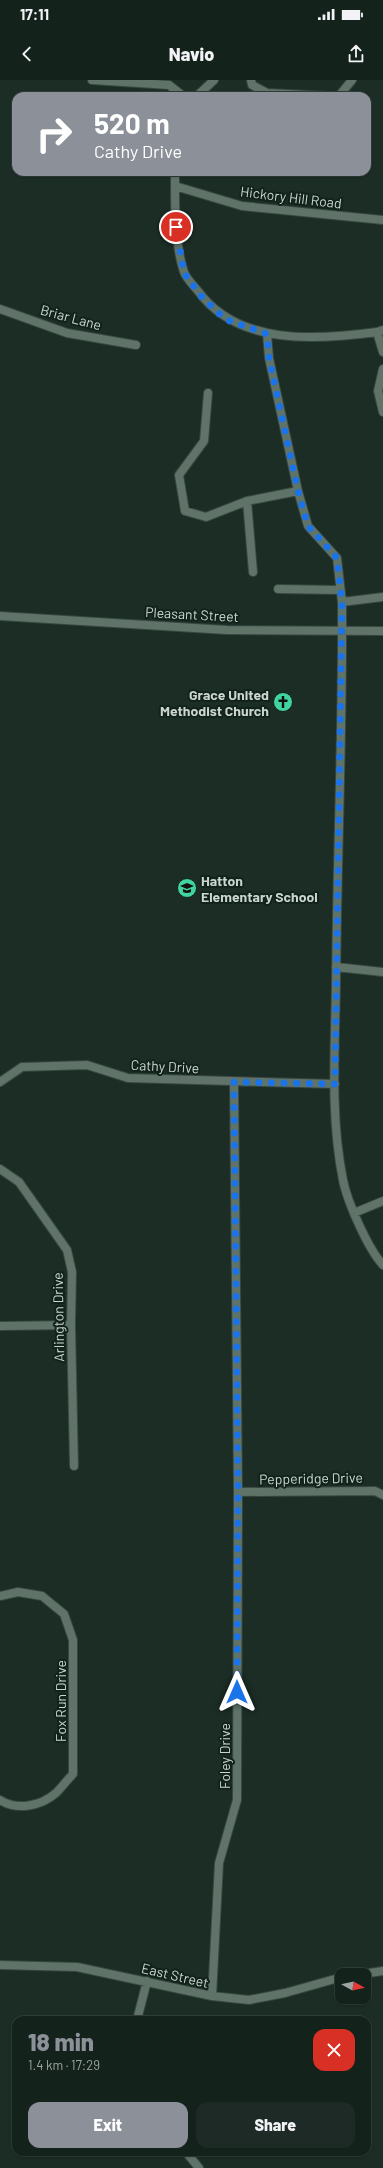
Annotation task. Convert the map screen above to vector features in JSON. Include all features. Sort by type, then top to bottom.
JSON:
[{"type":"street","points":[[92,80],[169,85],[178,92]]},
{"type":"street","points":[[202,92],[214,80]]},
{"type":"street","points":[[251,80],[252,85],[267,92]]},
{"type":"street","points":[[342,92],[352,80]]},
{"type":"street","points":[[176,176],[176,227],[184,273],[202,297],[225,319],[267,334],[330,339],[380,331],[383,352]]},
{"type":"street","name":"Hickory Hill Road","points":[[175,186],[242,206],[383,220]]},
{"type":"street","name":"Briar Lane","points":[[0,310],[67,333],[136,345]]},
{"type":"street","points":[[267,334],[269,358],[298,491],[308,526],[337,558],[342,602],[336,967],[335,1084],[337,1144],[343,1182],[354,1213],[377,1258],[383,1265]]},
{"type":"street","points":[[383,369],[378,391],[383,412]]},
{"type":"street","points":[[208,393],[204,442],[179,475],[185,510],[206,517],[247,501],[298,491]]},
{"type":"street","points":[[247,501],[253,572]]},
{"type":"street","points":[[278,589],[340,590]]},
{"type":"street","points":[[342,602],[383,597]]},
{"type":"street","name":"Pleasant Street","points":[[0,616],[227,630],[383,631]]},
{"type":"street","points":[[336,967],[383,972]]},
{"type":"street","name":"Cathy Drive","points":[[0,1082],[22,1067],[87,1065],[128,1078],[335,1084]]},
{"type":"street","name":"Foley Drive","points":[[212,1996],[219,1863],[237,1800],[238,1492],[234,1082]]},
{"type":"street","name":"Arlington Drive","points":[[0,1170],[19,1182],[67,1250],[72,1272],[71,1325],[74,1466]]},
{"type":"street","points":[[354,1213],[383,1201]]},
{"type":"street","points":[[0,1326],[71,1325]]},
{"type":"street","name":"Pepperidge Drive","points":[[238,1492],[375,1491],[383,1495]]},
{"type":"street","name":"Fox Run Drive","points":[[0,1596],[18,1592],[42,1596],[64,1614],[74,1640],[73,1774],[55,1794],[31,1806],[8,1805],[0,1800]]},
{"type":"street","name":"East Street","points":[[0,1965],[77,1967],[212,1996],[249,2000],[285,1994],[335,1979]]},
{"type":"street","points":[[371,1972],[383,1970]]},
{"type":"street","points":[[138,2016],[147,1981]]},
{"type":"street","points":[[189,2156],[199,2168]]},
{"type":"place","name":"Grace United Methodist Church","points":[[283,702]]},
{"type":"place","name":"Hatton Elementary School","points":[[187,888]]},
{"type":"route","points":[[176,227],[184,273],[202,297],[225,319],[267,334],[269,358],[298,491],[308,526],[337,558],[342,602],[335,1084],[234,1082],[238,1492],[237,1692]]}]
